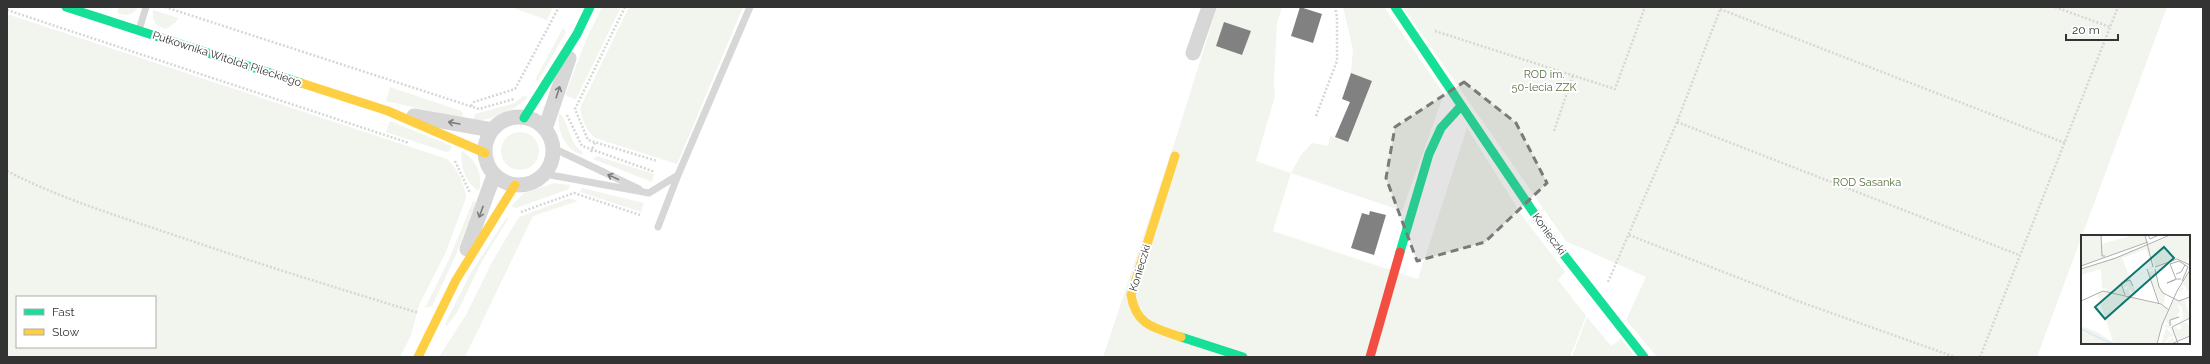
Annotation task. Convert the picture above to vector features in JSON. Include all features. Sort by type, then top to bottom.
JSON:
[{"type":"street","name":"Pułkownika Witolda Pileckiego","points":[[66,7],[388,111],[484,153]]},
{"type":"street","points":[[524,118],[577,34],[590,7]]},
{"type":"street","points":[[1193,53],[1209,7]]},
{"type":"street","name":"Konieczki","points":[[1395,7],[1550,237],[1644,357]]},
{"type":"street","points":[[545,129],[577,34]]},
{"type":"street","points":[[1370,357],[1429,154],[1441,128],[1461,106]]},
{"type":"street","name":"Pułkownika Witolda Pileckiego","points":[[388,111],[492,130]]},
{"type":"street","points":[[524,118],[535,122],[545,129],[549,135],[553,148],[552,162],[545,174],[531,183],[515,186],[500,180],[494,175],[488,165],[484,153],[488,137],[492,130],[506,120],[524,118]]},
{"type":"street","name":"Konieczki","points":[[1175,156],[1132,295],[1133,307],[1139,319],[1149,326],[1243,357]]},
{"type":"street","points":[[456,280],[494,175]]},
{"type":"street","points":[[418,357],[456,280],[515,186]]},
{"type":"lane","points":[[139,30],[146,7]]},
{"type":"lane","points":[[658,227],[678,175],[750,7]]},
{"type":"lane","points":[[553,148],[649,193]]},
{"type":"lane","points":[[545,174],[649,193],[678,175]]},
{"type":"path","points":[[166,7],[479,109],[516,98],[523,92],[536,98]]},
{"type":"path","points":[[464,125],[470,106],[474,102],[515,89],[559,7]]},
{"type":"path","points":[[625,7],[575,109],[588,140],[657,161]]},
{"type":"path","points":[[1316,116],[1337,61],[1337,17],[1335,7]]},
{"type":"path","points":[[1429,30],[1615,89],[1645,7]]},
{"type":"path","points":[[2055,7],[2110,27]]},
{"type":"path","points":[[1980,357],[2118,7]]},
{"type":"path","points":[[1616,263],[1677,122],[1721,8],[2065,143]]},
{"type":"path","points":[[7,10],[416,145]]},
{"type":"path","points":[[1554,131],[1573,75]]},
{"type":"path","points":[[553,106],[566,114],[582,146],[655,172]]},
{"type":"path","points":[[1677,122],[2019,255]]},
{"type":"path","points":[[459,141],[453,157],[471,194],[468,201]]},
{"type":"path","points":[[7,171],[36,186],[111,214],[320,283],[436,319]]},
{"type":"path","points":[[515,215],[574,193],[640,215]]},
{"type":"path","points":[[1629,235],[1803,303],[1955,357]]},
{"type":"path","points":[[419,320],[422,308]]},
{"type":"highlighted area","points":[[1464,82],[1516,123],[1547,183],[1485,242],[1417,261],[1386,178],[1395,127]]},
{"type":"green space","points":[[119,7],[138,7],[131,14],[123,15],[117,13]]},
{"type":"green space","points":[[511,7],[553,7],[547,20]]},
{"type":"green space","points":[[602,7],[621,7],[576,99],[574,99],[565,95],[586,40]]},
{"type":"green space","points":[[629,7],[743,7],[677,164],[595,138],[589,132],[582,119],[581,106]]},
{"type":"green space","points":[[1217,7],[1282,7],[1277,23],[1274,82],[1275,96],[1256,161],[1291,173],[1273,231],[1418,279],[1467,128],[1523,217],[1565,272],[1558,280],[1586,316],[1570,357],[1103,357],[1177,135]]},
{"type":"green space","points":[[1343,7],[1384,7],[1444,94],[1402,211],[1291,173],[1301,155],[1312,143],[1328,146],[1330,136],[1348,142],[1372,81],[1351,73],[1353,50]]},
{"type":"green space","name":"ROD Sasanka","points":[[1403,7],[2167,7],[2082,235],[2081,235],[2081,239],[2037,357],[1657,357],[1626,320],[1646,277],[1566,241]]},
{"type":"green space","points":[[153,10],[178,18],[175,23],[166,29],[159,26],[155,22]]},
{"type":"green space","points":[[7,14],[447,159],[454,166],[457,172],[466,193],[466,198],[445,254],[419,305],[411,335],[400,357],[7,357]]},
{"type":"green space","points":[[563,28],[566,32],[538,81],[535,80]]},
{"type":"green space","points":[[390,87],[461,111],[463,114],[462,118],[386,101]]},
{"type":"green space","points":[[523,96],[528,97],[517,106],[502,114],[487,119],[473,120],[475,114],[515,103]]},
{"type":"green space","points":[[559,113],[563,117],[571,138],[577,147],[582,151],[583,155],[571,148],[563,138],[559,126]]},
{"type":"green space","points":[[390,121],[452,146],[450,151],[446,152],[386,132]]},
{"type":"green space","points":[[516,132],[524,132],[531,135],[536,140],[539,151],[536,162],[531,167],[524,170],[516,170],[509,167],[504,162],[501,155],[501,147],[504,140],[509,135]]},
{"type":"green space","points":[[462,151],[472,159],[478,168],[480,179],[479,191],[470,184],[464,174],[461,156]]},
{"type":"green space","points":[[597,156],[654,174],[652,182],[593,159]]},
{"type":"green space","points":[[555,183],[570,185],[569,189],[516,208],[511,206],[524,193]]},
{"type":"green space","points":[[582,188],[644,203],[641,212],[580,192]]},
{"type":"green space","points":[[570,198],[578,201],[533,216],[465,357],[439,357],[466,315],[492,262],[519,217]]},
{"type":"green space","points":[[473,201],[476,202],[456,255],[432,306],[425,308],[450,257]]},
{"type":"green space","points":[[507,217],[508,219],[482,261],[458,311],[447,326],[445,324],[470,274]]},
{"type":"green space","points":[[1587,317],[1611,346],[1621,339],[1635,357],[1572,357]]},
{"type":"building","points":[[1300,7],[1322,14],[1313,43],[1291,36]]},
{"type":"building","points":[[1224,22],[1251,31],[1242,55],[1216,46]]},
{"type":"building","points":[[1351,73],[1372,81],[1348,142],[1335,137],[1350,102],[1342,99]]},
{"type":"building","points":[[1370,211],[1386,215],[1374,255],[1351,248],[1362,213],[1369,215]]},
{"type":"traffic: fast","points":[[66,7],[301,83]]},
{"type":"traffic: fast","points":[[524,118],[577,34],[590,7]]},
{"type":"traffic: fast","points":[[1395,7],[1550,237],[1644,357]]},
{"type":"traffic: fast","points":[[1400,252],[1429,154],[1441,128],[1461,106]]},
{"type":"traffic: fast","points":[[1181,337],[1243,357]]},
{"type":"traffic: slow","points":[[301,83],[388,111],[485,153]]},
{"type":"traffic: slow","points":[[1175,156],[1131,295],[1137,313],[1142,320],[1155,328],[1181,337]]},
{"type":"traffic: slow","points":[[418,357],[456,280],[515,185]]},
{"type":"traffic: jam","points":[[1370,357],[1400,252]]},
{"type":"park label","name":"ROD im. 50-lecia ZZK","points":[[1544,80]]}]
